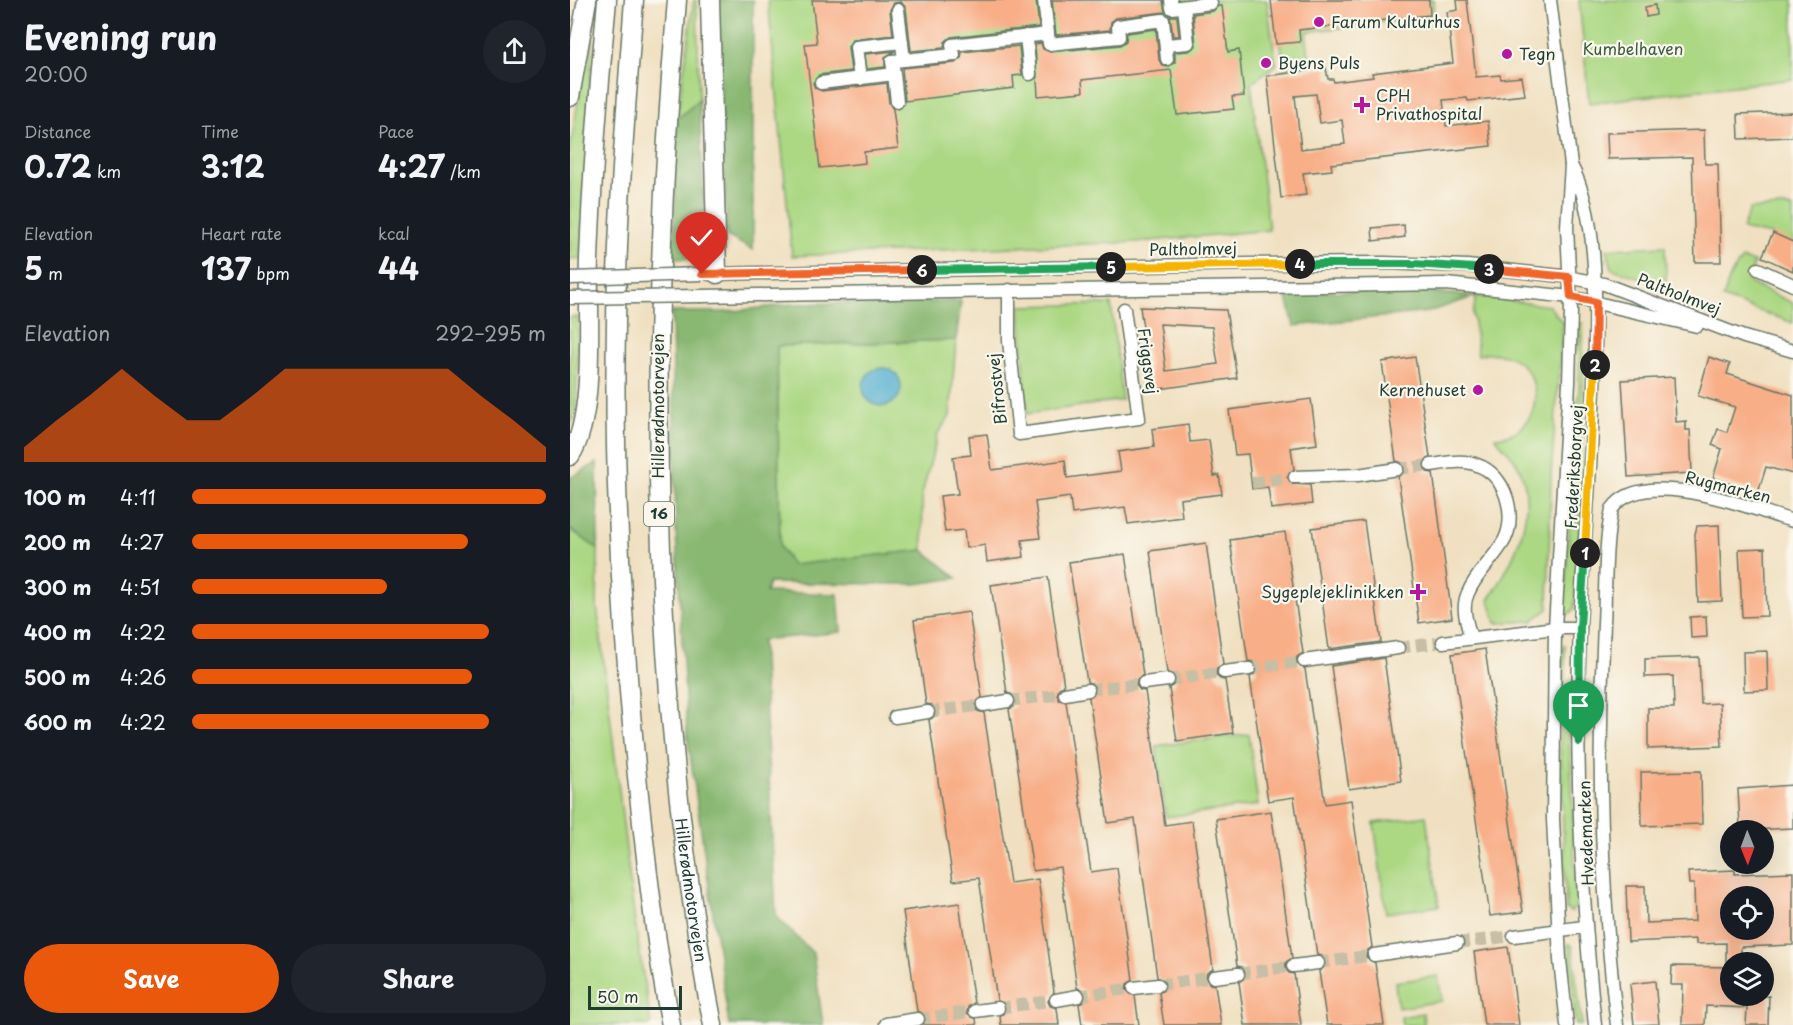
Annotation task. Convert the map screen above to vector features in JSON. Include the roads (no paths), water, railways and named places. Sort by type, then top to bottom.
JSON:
[{"type":"highway","points":[[570,97],[587,0]]},
{"type":"highway","points":[[570,456],[583,428],[587,400],[589,258],[607,0]]},
{"type":"highway","points":[[634,0],[623,143],[616,324],[617,516],[632,724],[647,868],[671,1025]]},
{"type":"highway","name":"Hillerødmotorvejen","points":[[676,0],[664,142],[658,323],[659,515],[672,718],[688,867],[712,1025]]},
{"type":"highway","points":[[709,274],[710,0]]},
{"type":"street","points":[[1044,0],[1048,39]]},
{"type":"street","name":"Frederiksborgvej","points":[[1550,0],[1571,165],[1567,227],[1571,297],[1569,383],[1555,628],[1552,819],[1567,1025]]},
{"type":"street","points":[[898,61],[954,56],[952,45],[1119,37],[1118,26],[1211,3]]},
{"type":"street","points":[[897,102],[894,74],[898,61],[896,43],[898,10]]},
{"type":"street","points":[[1167,59],[1166,45],[1175,12]]},
{"type":"street","points":[[1166,45],[1188,43],[1175,12]]},
{"type":"street","points":[[1027,42],[1030,74]]},
{"type":"street","points":[[860,79],[856,47],[896,43]]},
{"type":"street","points":[[822,84],[894,74]]},
{"type":"street","name":"Frederiksborgvej","points":[[1571,165],[1578,178],[1594,251],[1596,302],[1592,448],[1580,627],[1579,785],[1584,927],[1594,1025]]},
{"type":"street","name":"Paltholmvej","points":[[570,278],[1384,263],[1467,266],[1595,282],[1734,333],[1793,351]]},
{"type":"street","points":[[1758,269],[1793,285]]},
{"type":"street","points":[[709,274],[717,296]]},
{"type":"street","name":"Paltholmvej","points":[[570,298],[1446,284],[1571,297],[1734,333]]},
{"type":"street","name":"Bifrostvej","points":[[1009,290],[1009,341],[1019,434],[1139,418]]},
{"type":"street","name":"Friggsvej","points":[[1124,309],[1139,418]]},
{"type":"street","points":[[1431,465],[1460,462],[1477,464],[1490,471],[1501,485],[1508,500],[1509,520],[1505,538],[1467,593],[1466,620],[1471,638]]},
{"type":"street","points":[[1295,477],[1358,475],[1397,469]]},
{"type":"street","name":"Rugmarken","points":[[1619,499],[1646,490],[1679,490],[1793,521]]},
{"type":"street","name":"Hvedemarken","points":[[1617,1025],[1604,893],[1600,764],[1602,651],[1609,522],[1612,509],[1619,499]]},
{"type":"street","points":[[1443,642],[1580,627]]},
{"type":"street","points":[[1304,661],[1398,648]]},
{"type":"street","points":[[1224,672],[1249,669]]},
{"type":"street","points":[[1144,683],[1168,680]]},
{"type":"street","points":[[1065,694],[1088,690]]},
{"type":"street","points":[[983,705],[1008,701]]},
{"type":"street","points":[[895,717],[928,712]]},
{"type":"street","points":[[1514,936],[1584,927]]},
{"type":"street","points":[[1374,955],[1457,943]]},
{"type":"street","points":[[1293,966],[1318,963]]},
{"type":"street","points":[[1214,977],[1238,974]]},
{"type":"street","points":[[1134,988],[1158,985]]},
{"type":"street","points":[[1056,1000],[1078,996]]},
{"type":"street","points":[[975,1011],[998,1008]]},
{"type":"street","points":[[886,1024],[918,1019]]},
{"type":"water","points":[[882,368],[895,374],[901,387],[895,400],[882,406],[869,400],[863,387],[869,374]]},
{"type":"tunnel","points":[[1397,469],[1431,465]]},
{"type":"tunnel","points":[[1252,483],[1295,477]]},
{"type":"tunnel","points":[[1398,648],[1443,642]]},
{"type":"tunnel","points":[[1249,669],[1304,661]]},
{"type":"tunnel","points":[[1168,680],[1224,672]]},
{"type":"tunnel","points":[[1088,690],[1144,683]]},
{"type":"tunnel","points":[[1008,701],[1065,694]]},
{"type":"tunnel","points":[[928,712],[983,705]]},
{"type":"tunnel","points":[[1457,943],[1514,936]]},
{"type":"tunnel","points":[[1318,963],[1374,955]]},
{"type":"tunnel","points":[[1238,974],[1293,966]]},
{"type":"tunnel","points":[[1158,985],[1214,977]]},
{"type":"tunnel","points":[[1078,996],[1134,988]]},
{"type":"tunnel","points":[[998,1008],[1056,1000]]},
{"type":"tunnel","points":[[918,1019],[975,1011]]},
{"type":"place","name":"Farum Kulturhus","points":[[1319,22]]},
{"type":"place","name":"Tegn","points":[[1507,54]]},
{"type":"place","name":"Byens Puls","points":[[1266,63]]},
{"type":"place","name":"CPH Privathospital","points":[[1362,105]]},
{"type":"place","name":"Kernehuset","points":[[1478,390]]},
{"type":"place","name":"Sygeplejeklinikken","points":[[1418,592]]},
{"type":"park label","name":"Kumbelhaven","points":[[1633,49]]}]
